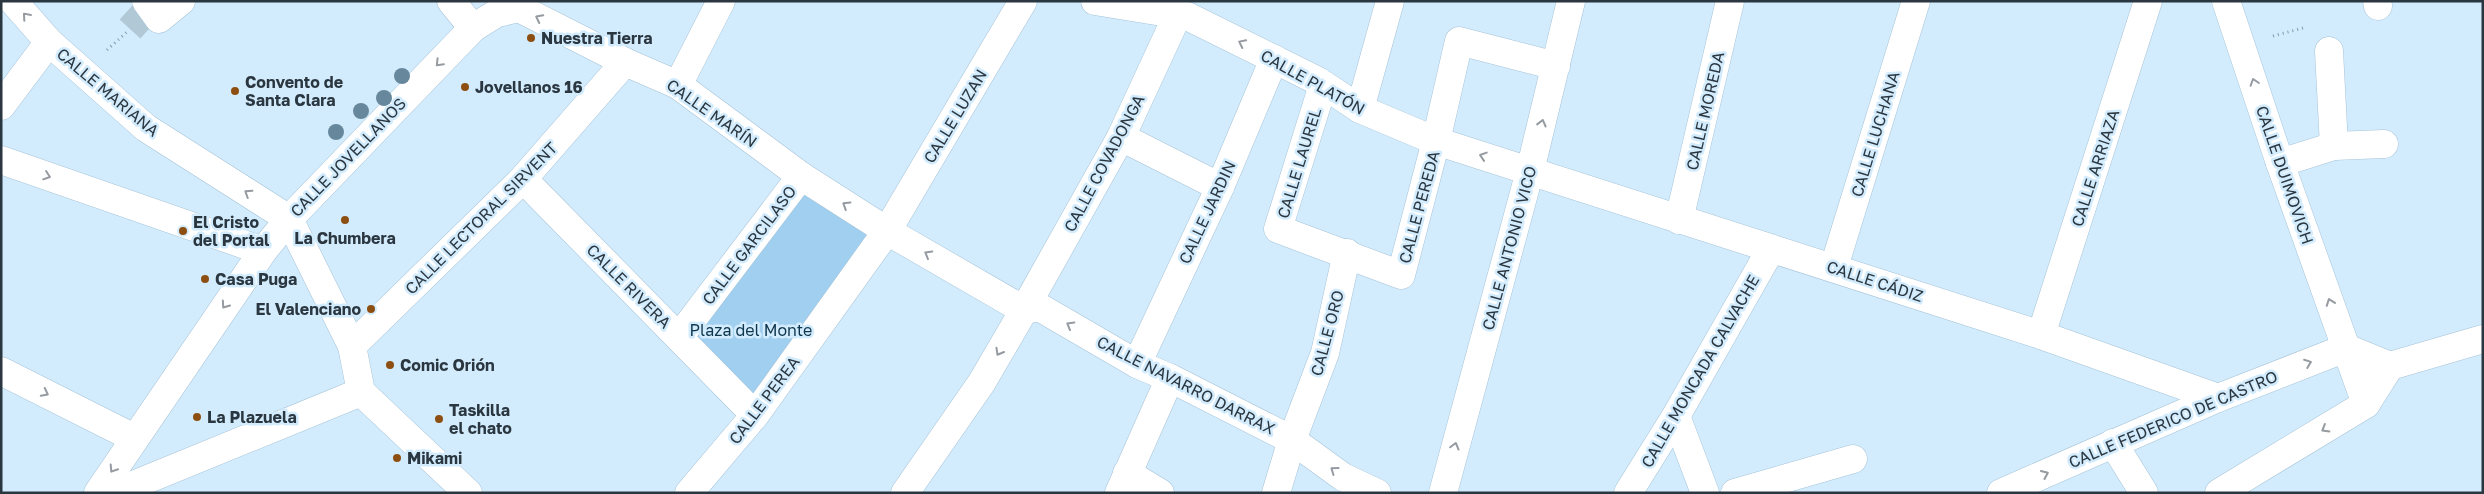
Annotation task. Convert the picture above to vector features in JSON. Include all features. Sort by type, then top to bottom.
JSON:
[{"type":"street","name":"CALLE MARIANA","points":[[13,1],[49,42],[146,128],[289,219]]},
{"type":"street","points":[[146,1],[160,19],[181,1]]},
{"type":"street","points":[[451,1],[473,28]]},
{"type":"street","points":[[678,85],[721,1]]},
{"type":"street","name":"CALLE LUZAN","points":[[887,231],[1023,1]]},
{"type":"street","name":"CALLE PLATÓN","points":[[1096,1],[1178,14],[1274,59],[1324,85],[1360,109],[1436,140],[1530,171]]},
{"type":"street","points":[[1360,109],[1390,1]]},
{"type":"street","name":"CALLE ANTONIO VICO","points":[[1443,493],[1530,171],[1571,1]]},
{"type":"street","name":"CALLE MOREDA","points":[[1679,220],[1730,1]]},
{"type":"street","name":"CALLE LUCHANA","points":[[1834,268],[1916,1]]},
{"type":"street","name":"CALLE ARRIAZA","points":[[2041,335],[2148,1]]},
{"type":"street","name":"CALLE DUIMOVICH","points":[[2226,1],[2280,163],[2366,404]]},
{"type":"street","name":"CALLE MARÍN","points":[[473,28],[497,13],[519,8],[625,62],[678,85],[801,176],[887,231]]},
{"type":"street","name":"CALLE COVADONGA","points":[[905,493],[982,382],[1024,310],[1121,137],[1178,14]]},
{"type":"street","name":"CALLE JOVELLANOS","points":[[98,493],[262,251],[289,219],[473,28]]},
{"type":"street","points":[[1436,140],[1459,41],[1556,66]]},
{"type":"street","points":[[1,106],[49,42]]},
{"type":"street","points":[[2329,51],[2334,146]]},
{"type":"street","name":"CALLE JARDIN","points":[[1136,364],[1220,188],[1274,59]]},
{"type":"street","name":"CALLE LECTORAL SIRVENT","points":[[352,346],[524,179],[625,62]]},
{"type":"street","name":"CALLE LAUREL","points":[[1324,85],[1278,229],[1347,254]]},
{"type":"street","points":[[1121,137],[1220,188]]},
{"type":"street","name":"CALLE PEREDA","points":[[1347,254],[1401,275],[1436,140]]},
{"type":"street","points":[[2280,163],[2334,146],[2384,144]]},
{"type":"street","points":[[1,160],[262,251]]},
{"type":"street","name":"CALLE CÁDIZ","points":[[1530,171],[1771,250],[1834,268],[2041,335],[2218,398]]},
{"type":"street","name":"CALLE GARCILASO","points":[[679,337],[801,176]]},
{"type":"street","name":"CALLE RIVERA","points":[[524,179],[755,415]]},
{"type":"street","points":[[289,219],[352,346],[361,392],[468,493]]},
{"type":"street","name":"CALLE NAVARRO DARRAX","points":[[887,231],[1024,310],[1039,307],[1136,364],[1170,378],[1292,440],[1343,477],[1377,493]]},
{"type":"street","name":"CALLE PEREA","points":[[689,493],[755,415],[887,231]]},
{"type":"street","name":"CALLE MONCADA CALVACHE","points":[[1628,493],[1676,416],[1771,250]]},
{"type":"street","name":"CALLE ORO","points":[[1276,493],[1292,440],[1326,353],[1347,254]]},
{"type":"street","points":[[2346,348],[2390,366],[2483,339]]},
{"type":"street","name":"CALLE FEDERICO DE CASTRO","points":[[2001,493],[2218,398],[2346,348]]},
{"type":"street","points":[[2219,493],[2366,404],[2390,366]]},
{"type":"street","points":[[1,371],[134,438]]},
{"type":"street","points":[[1160,493],[1123,483],[1170,378]]},
{"type":"street","points":[[114,493],[361,392]]},
{"type":"street","points":[[1676,416],[1705,493]]},
{"type":"street","points":[[2113,443],[2144,493]]},
{"type":"street","points":[[1735,493],[1853,459]]},
{"type":"green space","name":"Plaza del Monte","points":[[801,176],[887,231],[755,415],[679,337]]},
{"type":"tunnel","points":[[130,29],[150,7]]},
{"type":"place","name":"Nuestra Tierra","points":[[531,38]]},
{"type":"place","name":"Jovellanos 16","points":[[465,87]]},
{"type":"place","name":"Convento de Santa Clara","points":[[235,91]]},
{"type":"place","name":"La Chumbera","points":[[345,220]]},
{"type":"place","name":"El Cristo del Portal","points":[[183,231]]},
{"type":"place","name":"Casa Puga","points":[[205,279]]},
{"type":"place","name":"El Valenciano","points":[[371,309]]},
{"type":"place","name":"Comic Orión","points":[[390,365]]},
{"type":"place","name":"La Plazuela","points":[[197,417]]},
{"type":"place","name":"Taskilla el chato","points":[[439,419]]},
{"type":"place","name":"Mikami","points":[[397,458]]}]
